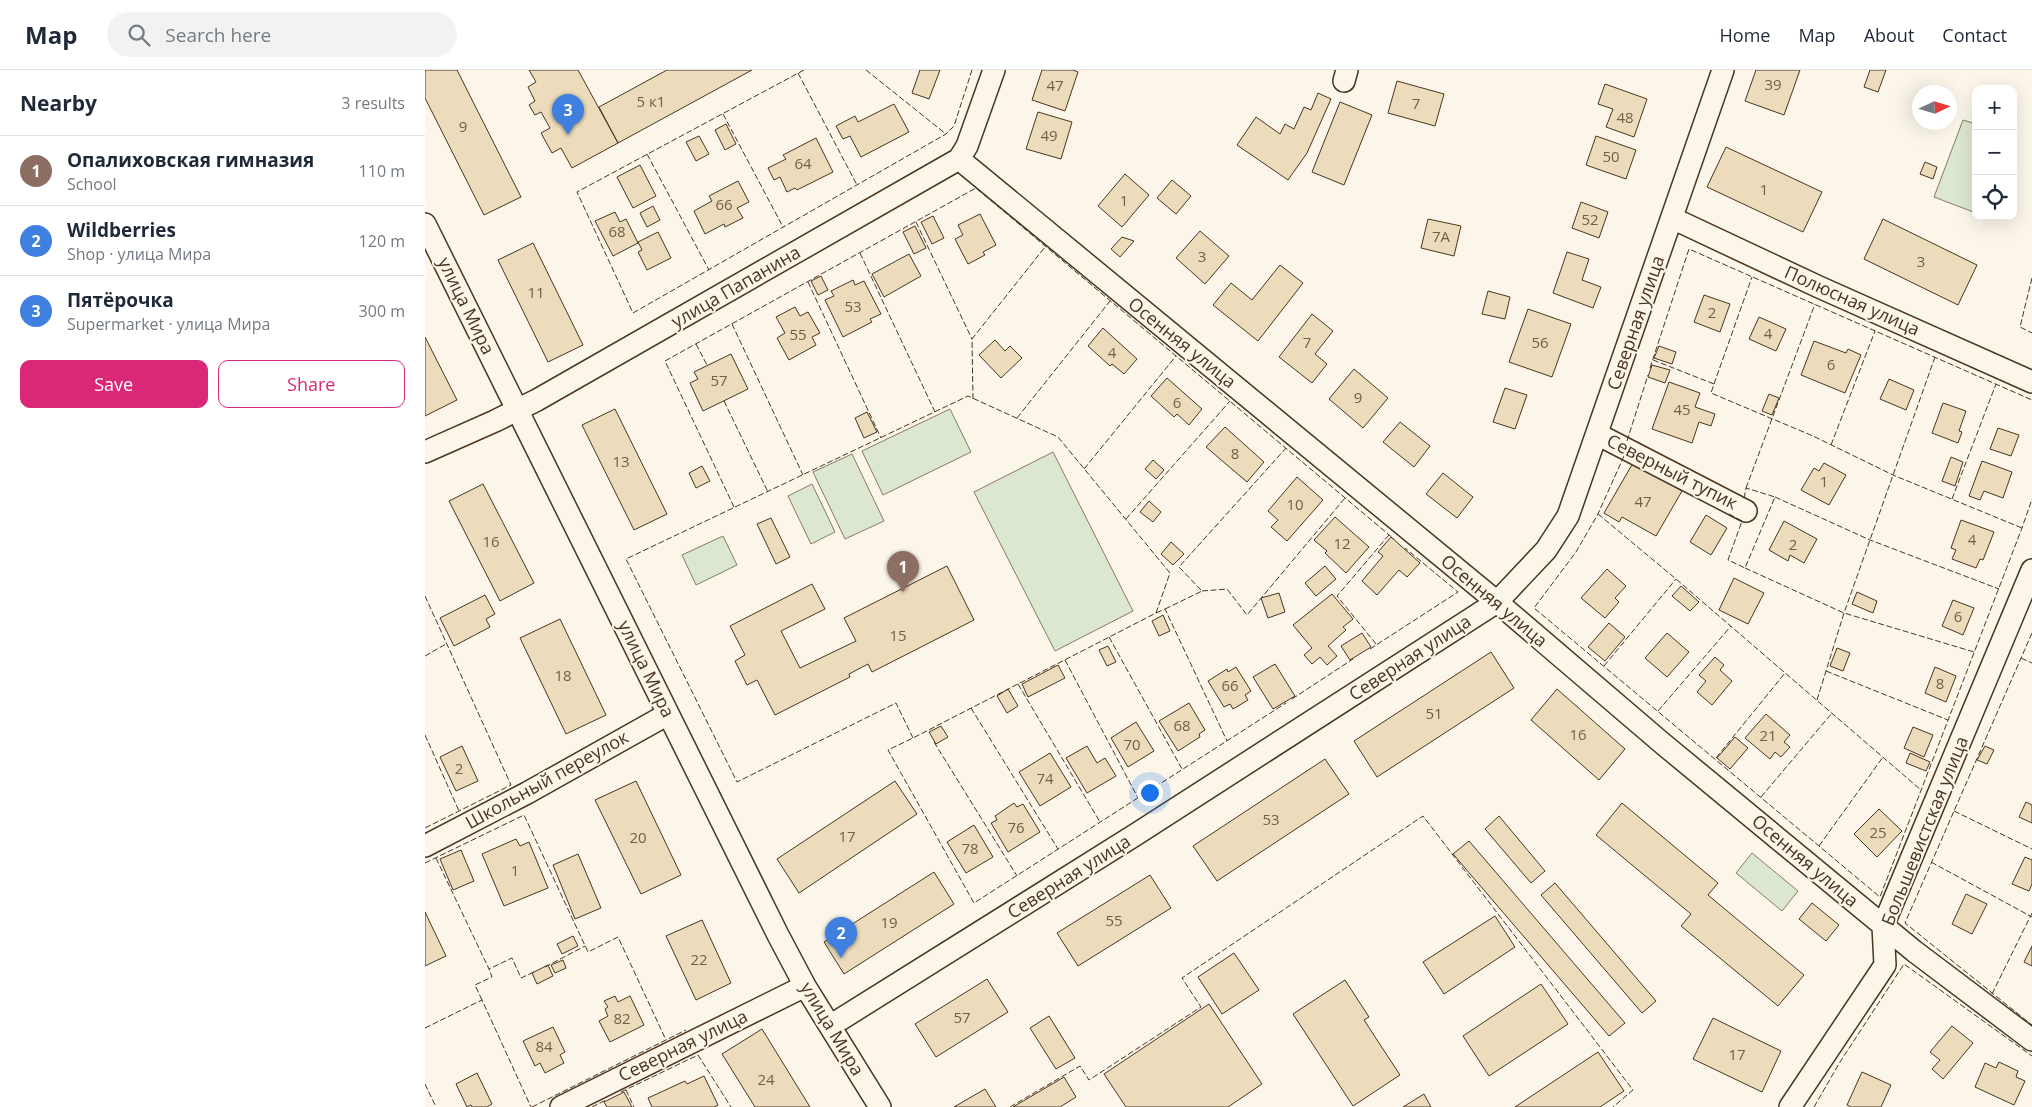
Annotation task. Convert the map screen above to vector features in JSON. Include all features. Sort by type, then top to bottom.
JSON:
[{"type":"street","points":[[959,159],[967,146],[993,70]]},
{"type":"street","name":"Северная улица","points":[[830,1026],[1135,835],[1497,602],[1546,550],[1568,516],[1723,70]]},
{"type":"street","name":"улица Папанина","points":[[425,452],[518,410],[959,159]]},
{"type":"street","name":"Осенняя улица","points":[[959,159],[1497,602],[1662,743],[1883,926],[2032,1040]]},
{"type":"street","name":"Полюсная улица","points":[[1672,218],[1819,287],[2032,382]]},
{"type":"street","name":"улица Мира","points":[[425,224],[805,986],[880,1107]]},
{"type":"street","name":"Северный тупик","points":[[1597,434],[1746,511]]},
{"type":"street","name":"Большевистская улица","points":[[1790,1107],[1885,964],[1883,926],[2032,570]]},
{"type":"street","name":"Школьный переулок","points":[[425,846],[527,793],[668,714]]},
{"type":"street","name":"Северная улица","points":[[561,1107],[805,986]]},
{"type":"green space","points":[[1963,120],[1972,123],[1972,211],[1934,197]]},
{"type":"green space","points":[[950,409],[971,452],[883,495],[862,451]]},
{"type":"green space","points":[[1053,452],[1133,611],[1055,651],[974,492]]},
{"type":"green space","points":[[852,454],[884,521],[845,539],[813,472]]},
{"type":"green space","points":[[812,484],[835,532],[811,544],[788,496]]},
{"type":"green space","points":[[723,536],[737,565],[696,585],[682,555]]},
{"type":"green space","points":[[1752,853],[1798,891],[1782,911],[1736,873]]},
{"type":"building","points":[[425,70],[457,70],[521,197],[484,215],[425,98]]},
{"type":"building","points":[[529,70],[578,70],[618,143],[572,168],[561,148],[552,153],[541,133],[550,128],[541,112],[535,115],[529,105],[535,101],[528,87],[536,82]]},
{"type":"building","points":[[667,70],[752,70],[618,143],[599,107]]},
{"type":"building","points":[[920,70],[940,70],[929,99],[912,93]]},
{"type":"building","points":[[1042,70],[1073,70],[1078,72],[1065,111],[1032,100]]},
{"type":"building","points":[[1756,70],[1800,70],[1784,115],[1745,101]]},
{"type":"building","points":[[1870,70],[1886,70],[1878,92],[1864,87]]},
{"type":"building","points":[[1397,81],[1444,94],[1435,126],[1388,113]]},
{"type":"building","points":[[1605,84],[1647,99],[1634,137],[1606,127],[1613,109],[1598,104]]},
{"type":"building","points":[[1318,93],[1331,99],[1307,153],[1288,180],[1237,145],[1256,117],[1280,134],[1285,124],[1294,129],[1304,107],[1311,110]]},
{"type":"building","points":[[1340,102],[1372,115],[1344,185],[1312,172]]},
{"type":"building","points":[[894,104],[909,132],[861,157],[850,136],[843,139],[836,126],[855,116],[858,122]]},
{"type":"building","points":[[1038,112],[1072,122],[1061,159],[1026,149]]},
{"type":"building","points":[[726,124],[736,144],[725,150],[715,130]]},
{"type":"building","points":[[699,136],[709,154],[696,161],[686,142]]},
{"type":"building","points":[[1596,136],[1636,150],[1626,179],[1586,165]]},
{"type":"building","points":[[816,138],[833,172],[797,190],[795,188],[787,192],[780,177],[774,180],[768,168],[786,159],[783,155]]},
{"type":"building","points":[[1726,147],[1822,192],[1803,232],[1707,187]]},
{"type":"building","points":[[1925,162],[1937,167],[1933,179],[1920,174]]},
{"type":"building","points":[[640,165],[656,196],[633,208],[617,177]]},
{"type":"building","points":[[1125,174],[1149,195],[1122,227],[1098,206]]},
{"type":"building","points":[[1172,180],[1191,196],[1176,214],[1157,198]]},
{"type":"building","points":[[738,181],[749,202],[737,208],[743,218],[725,227],[724,224],[705,234],[694,211],[712,201],[709,196]]},
{"type":"building","points":[[1581,202],[1608,212],[1599,238],[1572,228]]},
{"type":"building","points":[[653,206],[660,220],[647,227],[640,213]]},
{"type":"building","points":[[615,212],[620,222],[626,219],[638,243],[613,256],[595,221]]},
{"type":"building","points":[[980,214],[996,245],[983,252],[985,255],[968,264],[955,239],[963,235],[958,225]]},
{"type":"building","points":[[933,216],[944,238],[932,244],[921,222]]},
{"type":"building","points":[[1428,219],[1461,226],[1454,256],[1421,248]]},
{"type":"building","points":[[1883,219],[1977,265],[1958,305],[1864,259]]},
{"type":"building","points":[[915,226],[926,248],[914,254],[903,232]]},
{"type":"building","points":[[1200,231],[1229,256],[1205,284],[1176,258]]},
{"type":"building","points":[[658,232],[671,258],[647,270],[638,252],[642,250],[638,242]]},
{"type":"building","points":[[1122,237],[1134,241],[1120,257],[1111,249]]},
{"type":"building","points":[[533,243],[583,345],[548,362],[498,260]]},
{"type":"building","points":[[1567,252],[1589,259],[1582,280],[1601,287],[1593,308],[1553,293]]},
{"type":"building","points":[[909,254],[921,276],[884,297],[872,274]]},
{"type":"building","points":[[1280,265],[1303,283],[1258,341],[1213,305],[1231,283],[1252,300]]},
{"type":"building","points":[[821,276],[828,290],[818,295],[811,281]]},
{"type":"building","points":[[853,280],[855,285],[864,281],[881,314],[870,319],[872,322],[843,337],[825,300],[834,296],[831,291]]},
{"type":"building","points":[[1488,291],[1510,297],[1505,319],[1482,314]]},
{"type":"building","points":[[1704,295],[1730,304],[1720,332],[1694,322]]},
{"type":"building","points":[[795,307],[800,316],[808,312],[820,333],[812,337],[816,345],[789,360],[777,338],[785,333],[776,317]]},
{"type":"building","points":[[1528,309],[1571,324],[1552,377],[1509,362]]},
{"type":"building","points":[[1312,314],[1333,331],[1315,354],[1327,364],[1312,383],[1279,357]]},
{"type":"building","points":[[1759,317],[1786,329],[1776,351],[1749,339]]},
{"type":"building","points":[[1103,328],[1137,359],[1124,374],[1112,364],[1110,366],[1088,346]]},
{"type":"building","points":[[425,337],[457,400],[425,416]]},
{"type":"building","points":[[995,340],[1005,351],[1010,346],[1022,358],[1001,378],[979,355]]},
{"type":"building","points":[[1814,341],[1846,353],[1848,349],[1861,355],[1845,393],[1801,375]]},
{"type":"building","points":[[1659,346],[1676,352],[1672,364],[1654,358]]},
{"type":"building","points":[[731,354],[748,389],[703,411],[690,383],[698,379],[694,372]]},
{"type":"building","points":[[1652,365],[1670,370],[1665,383],[1648,377]]},
{"type":"building","points":[[1354,369],[1388,398],[1363,428],[1329,399]]},
{"type":"building","points":[[1167,378],[1202,409],[1189,425],[1177,414],[1174,417],[1151,396]]},
{"type":"building","points":[[1889,379],[1914,390],[1906,410],[1880,399]]},
{"type":"building","points":[[1669,382],[1700,393],[1695,407],[1715,414],[1711,426],[1699,422],[1692,443],[1652,429]]},
{"type":"building","points":[[1505,388],[1527,395],[1515,429],[1493,422]]},
{"type":"building","points":[[1769,394],[1779,398],[1772,415],[1762,411]]},
{"type":"building","points":[[1943,403],[1966,411],[1959,431],[1962,432],[1958,443],[1932,433]]},
{"type":"building","points":[[615,409],[667,514],[634,530],[582,425]]},
{"type":"building","points":[[867,412],[877,432],[864,438],[855,418]]},
{"type":"building","points":[[1400,422],[1430,446],[1414,467],[1383,442]]},
{"type":"building","points":[[1225,427],[1264,462],[1247,482],[1206,447]]},
{"type":"building","points":[[1998,428],[2019,435],[2011,456],[1990,449]]},
{"type":"building","points":[[1951,457],[1963,462],[1955,486],[1942,481]]},
{"type":"building","points":[[1153,460],[1164,470],[1156,479],[1145,469]]},
{"type":"building","points":[[1982,461],[2012,472],[2003,498],[1984,491],[1980,500],[1969,496]]},
{"type":"building","points":[[1633,463],[1682,491],[1656,536],[1622,517],[1619,522],[1604,513]]},
{"type":"building","points":[[1824,463],[1846,475],[1829,505],[1801,490],[1814,468],[1819,471]]},
{"type":"building","points":[[702,466],[710,481],[696,488],[689,473]]},
{"type":"building","points":[[1443,473],[1473,497],[1457,518],[1426,494]]},
{"type":"building","points":[[1297,477],[1323,500],[1287,541],[1271,527],[1278,520],[1268,511]]},
{"type":"building","points":[[483,484],[534,583],[500,601],[449,501]]},
{"type":"building","points":[[1149,501],[1161,512],[1153,522],[1140,512]]},
{"type":"building","points":[[1706,515],[1727,528],[1711,555],[1690,542]]},
{"type":"building","points":[[1335,517],[1369,547],[1346,573],[1325,553],[1327,551],[1314,540]]},
{"type":"building","points":[[771,518],[790,557],[776,564],[757,524]]},
{"type":"building","points":[[1961,520],[1994,532],[1983,560],[1980,559],[1976,568],[1952,559],[1956,550],[1951,548]]},
{"type":"building","points":[[1784,521],[1817,539],[1804,563],[1790,555],[1788,561],[1769,550]]},
{"type":"building","points":[[1391,537],[1420,563],[1407,577],[1399,570],[1377,595],[1362,581],[1383,556],[1378,552]]},
{"type":"building","points":[[1171,542],[1184,554],[1173,565],[1161,554]]},
{"type":"building","points":[[947,566],[974,620],[872,672],[868,664],[849,674],[850,677],[775,715],[757,680],[747,685],[735,661],[745,655],[730,626],[812,584],[825,609],[781,631],[800,668],[856,641],[844,618]]},
{"type":"building","points":[[1325,566],[1336,579],[1316,596],[1305,583]]},
{"type":"building","points":[[1607,569],[1626,586],[1615,598],[1619,602],[1605,618],[1581,598]]},
{"type":"building","points":[[1734,578],[1764,593],[1748,624],[1719,610]]},
{"type":"building","points":[[1681,586],[1699,602],[1690,611],[1672,596]]},
{"type":"building","points":[[1857,592],[1877,601],[1873,613],[1852,604]]},
{"type":"building","points":[[1279,593],[1285,612],[1268,618],[1261,598]]},
{"type":"building","points":[[1332,594],[1353,619],[1343,627],[1346,630],[1328,646],[1337,656],[1327,665],[1320,657],[1312,664],[1304,655],[1312,648],[1293,625]]},
{"type":"building","points":[[485,595],[495,614],[486,619],[490,627],[454,646],[440,618]]},
{"type":"building","points":[[1953,600],[1974,608],[1963,635],[1942,626]]},
{"type":"building","points":[[1163,615],[1170,631],[1159,636],[1152,621]]},
{"type":"building","points":[[560,619],[606,715],[566,734],[520,638]]},
{"type":"building","points":[[1609,623],[1625,637],[1605,661],[1588,647]]},
{"type":"building","points":[[1362,633],[1371,647],[1350,660],[1341,646]]},
{"type":"building","points":[[1667,633],[1689,652],[1667,677],[1645,658]]},
{"type":"building","points":[[1108,646],[1116,662],[1107,666],[1099,650]]},
{"type":"building","points":[[1837,648],[1850,653],[1843,671],[1830,666]]},
{"type":"building","points":[[1491,652],[1514,688],[1377,777],[1354,741]]},
{"type":"building","points":[[1715,657],[1724,665],[1720,670],[1732,681],[1712,705],[1697,692],[1706,681],[1699,675]]},
{"type":"building","points":[[1275,664],[1295,696],[1273,709],[1253,677]]},
{"type":"building","points":[[1058,665],[1065,678],[1028,697],[1022,684]]},
{"type":"building","points":[[1236,667],[1251,691],[1245,695],[1248,700],[1233,709],[1230,704],[1224,707],[1208,681],[1227,669],[1228,672]]},
{"type":"building","points":[[1935,667],[1956,676],[1946,702],[1925,693]]},
{"type":"building","points":[[1008,689],[1018,706],[1007,713],[997,696]]},
{"type":"building","points":[[1557,689],[1625,749],[1599,780],[1531,720]]},
{"type":"building","points":[[1189,703],[1205,730],[1199,734],[1200,737],[1178,751],[1159,721]]},
{"type":"building","points":[[1766,714],[1790,735],[1784,742],[1790,747],[1781,757],[1775,752],[1770,759],[1745,738]]},
{"type":"building","points":[[1136,722],[1154,751],[1128,767],[1111,738]]},
{"type":"building","points":[[941,726],[948,737],[936,744],[929,732]]},
{"type":"building","points":[[1913,727],[1933,735],[1924,757],[1904,748]]},
{"type":"building","points":[[1735,737],[1748,748],[1730,769],[1717,758]]},
{"type":"building","points":[[462,746],[478,781],[456,791],[440,757]]},
{"type":"building","points":[[1087,746],[1097,763],[1105,758],[1116,776],[1087,793],[1066,758]]},
{"type":"building","points":[[1985,746],[1994,750],[1987,764],[1977,760]]},
{"type":"building","points":[[1050,753],[1071,787],[1040,806],[1019,772]]},
{"type":"building","points":[[1910,753],[1930,762],[1926,771],[1906,763]]},
{"type":"building","points":[[1325,759],[1349,794],[1217,881],[1193,846]]},
{"type":"building","points":[[636,781],[681,875],[641,894],[595,800]]},
{"type":"building","points":[[895,781],[917,814],[799,893],[777,859]]},
{"type":"building","points":[[2026,802],[2032,805],[2032,823],[2019,817]]},
{"type":"building","points":[[1014,803],[1017,807],[1023,804],[1040,832],[1008,852],[991,823],[997,820],[995,816]]},
{"type":"building","points":[[1622,803],[1718,883],[1708,895],[1804,975],[1778,1006],[1681,926],[1691,914],[1596,835]]},
{"type":"building","points":[[1879,809],[1902,831],[1877,857],[1854,834]]},
{"type":"building","points":[[1499,816],[1545,871],[1531,883],[1485,829]]},
{"type":"building","points":[[974,825],[993,857],[966,873],[947,842]]},
{"type":"building","points":[[516,839],[520,846],[529,842],[548,888],[504,906],[482,854]]},
{"type":"building","points":[[1469,841],[1625,1023],[1609,1036],[1453,854]]},
{"type":"building","points":[[461,850],[474,881],[453,890],[440,859]]},
{"type":"building","points":[[578,854],[601,908],[575,919],[553,865]]},
{"type":"building","points":[[2025,857],[2032,860],[2032,884],[2029,891],[2012,884]]},
{"type":"building","points":[[934,872],[954,904],[844,974],[824,942]]},
{"type":"building","points":[[1150,875],[1171,908],[1078,966],[1057,933]]},
{"type":"building","points":[[1555,883],[1656,1001],[1642,1013],[1541,895]]},
{"type":"building","points":[[1966,894],[1987,904],[1972,934],[1952,924]]},
{"type":"building","points":[[1812,903],[1839,925],[1826,941],[1799,919]]},
{"type":"building","points":[[425,912],[446,956],[425,966]]},
{"type":"building","points":[[1495,916],[1515,947],[1444,994],[1423,962]]},
{"type":"building","points":[[702,920],[731,983],[696,1000],[666,936]]},
{"type":"building","points":[[573,936],[578,946],[562,954],[557,944]]},
{"type":"building","points":[[2032,946],[2032,966],[2024,962]]},
{"type":"building","points":[[1234,953],[1259,990],[1222,1014],[1198,977]]},
{"type":"building","points":[[563,960],[566,968],[555,973],[551,965]]},
{"type":"building","points":[[548,965],[553,976],[537,984],[532,973]]},
{"type":"building","points":[[987,979],[1008,1012],[936,1057],[915,1024]]},
{"type":"building","points":[[1345,980],[1369,1017],[1364,1020],[1400,1075],[1353,1106],[1293,1014]]},
{"type":"building","points":[[1541,984],[1568,1024],[1489,1076],[1463,1036]]},
{"type":"building","points":[[615,996],[618,1002],[630,996],[644,1025],[610,1042],[599,1021],[608,1016],[605,1009],[608,1007],[604,1001]]},
{"type":"building","points":[[1209,1004],[1262,1084],[1228,1107],[1126,1107],[1104,1074]]},
{"type":"building","points":[[1049,1016],[1075,1058],[1056,1069],[1030,1028]]},
{"type":"building","points":[[1713,1018],[1781,1051],[1762,1092],[1693,1059]]},
{"type":"building","points":[[1952,1026],[1973,1043],[1943,1079],[1932,1069],[1940,1060],[1930,1052]]},
{"type":"building","points":[[553,1027],[565,1052],[560,1055],[564,1063],[545,1073],[540,1063],[535,1066],[523,1041]]},
{"type":"building","points":[[762,1029],[810,1107],[755,1107],[722,1054]]},
{"type":"building","points":[[1598,1052],[1624,1091],[1600,1107],[1515,1107]]},
{"type":"building","points":[[1999,1062],[2018,1071],[2016,1077],[2025,1081],[2014,1105],[1975,1087],[1985,1063],[1996,1068]]},
{"type":"building","points":[[1862,1072],[1891,1085],[1881,1107],[1851,1107],[1847,1105]]},
{"type":"building","points":[[477,1073],[492,1104],[487,1107],[472,1107],[471,1105],[467,1107],[456,1084]]},
{"type":"building","points":[[704,1076],[718,1105],[714,1107],[652,1107],[648,1098],[685,1081],[687,1084]]},
{"type":"building","points":[[1064,1077],[1076,1097],[1060,1107],[1013,1107]]},
{"type":"building","points":[[985,1089],[996,1107],[954,1107]]},
{"type":"building","points":[[624,1092],[632,1107],[607,1107],[604,1102]]},
{"type":"building","points":[[1424,1094],[1431,1107],[1403,1107]]},
{"type":"fence","points":[[804,70],[577,192],[633,313],[946,134],[954,126],[972,70]]},
{"type":"fence","points":[[866,70],[946,134]]},
{"type":"fence","points":[[798,73],[857,185]]},
{"type":"fence","points":[[723,114],[783,227]]},
{"type":"fence","points":[[647,154],[709,270]]},
{"type":"fence","points":[[734,507],[665,361],[976,188],[1394,539]]},
{"type":"fence","points":[[916,222],[972,339]]},
{"type":"fence","points":[[973,399],[972,339],[1045,247]]},
{"type":"fence","points":[[1650,368],[1689,249],[2032,400]]},
{"type":"fence","points":[[860,253],[935,412]]},
{"type":"fence","points":[[1714,384],[1752,277]]},
{"type":"fence","points":[[2032,278],[2020,327],[2032,333]]},
{"type":"fence","points":[[808,282],[881,438]]},
{"type":"fence","points":[[1017,418],[1110,301]]},
{"type":"fence","points":[[1746,488],[1815,304]]},
{"type":"fence","points":[[732,324],[803,475]]},
{"type":"fence","points":[[1831,445],[1875,331]]},
{"type":"fence","points":[[696,344],[707,365]]},
{"type":"fence","points":[[1084,469],[1176,356]]},
{"type":"fence","points":[[1817,700],[1844,613],[1935,357]]},
{"type":"fence","points":[[1653,360],[1714,384],[1711,393],[1813,436],[1893,475],[2022,528]]},
{"type":"fence","points":[[1627,441],[1648,375]]},
{"type":"fence","points":[[1952,499],[1996,384]]},
{"type":"fence","points":[[913,738],[896,703],[737,782],[626,559],[968,396],[1058,437],[1170,573],[1156,613],[913,738],[888,750],[974,903],[1286,703]]},
{"type":"fence","points":[[724,401],[768,492]]},
{"type":"fence","points":[[1126,519],[1230,401]]},
{"type":"fence","points":[[1165,609],[1202,591],[1179,567],[1286,448]]},
{"type":"fence","points":[[1624,456],[1598,514],[1576,552],[1534,608],[1880,897],[2032,499]]},
{"type":"fence","points":[[1729,514],[1742,521],[1728,560],[1745,568],[1775,497],[1746,488],[1744,499],[1742,498]]},
{"type":"fence","points":[[1775,497],[1870,540],[1999,589]]},
{"type":"fence","points":[[1202,591],[1227,589],[1247,615],[1345,498]]},
{"type":"fence","points":[[1598,514],[1921,790]]},
{"type":"fence","points":[[1376,644],[1337,596],[1389,535]]},
{"type":"fence","points":[[1370,649],[1458,592],[1405,548]]},
{"type":"fence","points":[[1745,568],[1844,613],[1974,652]]},
{"type":"fence","points":[[1604,666],[1676,579]]},
{"type":"fence","points":[[425,596],[511,785],[425,828]]},
{"type":"fence","points":[[1156,613],[1165,609],[1227,741]]},
{"type":"fence","points":[[1658,711],[1731,626]]},
{"type":"fence","points":[[2032,633],[1905,923],[2032,1025]]},
{"type":"fence","points":[[1109,637],[1182,769]]},
{"type":"fence","points":[[425,656],[446,644]]},
{"type":"fence","points":[[2021,658],[2032,663]]},
{"type":"fence","points":[[1292,699],[1353,659]]},
{"type":"fence","points":[[1065,660],[1138,798]]},
{"type":"fence","points":[[1826,671],[1948,720]]},
{"type":"fence","points":[[1716,758],[1785,673]]},
{"type":"fence","points":[[1018,684],[1100,822]]},
{"type":"fence","points":[[971,708],[1058,849]]},
{"type":"fence","points":[[1761,797],[1832,713]]},
{"type":"fence","points":[[425,735],[459,811]]},
{"type":"fence","points":[[934,742],[1017,876]]},
{"type":"fence","points":[[1819,846],[1883,757]]},
{"type":"fence","points":[[1954,811],[2032,849]]},
{"type":"fence","points":[[425,863],[524,815],[588,952],[618,937],[666,1040]]},
{"type":"fence","points":[[1010,1107],[1080,1066],[1089,1080],[1201,1007],[1182,978],[1423,816],[1633,1090],[1613,1107]]},
{"type":"fence","points":[[436,858],[489,969],[512,958],[521,978],[534,972]]},
{"type":"fence","points":[[1931,862],[2032,917]]},
{"type":"fence","points":[[1992,994],[2032,913]]},
{"type":"fence","points":[[545,967],[585,946]]},
{"type":"fence","points":[[1814,1107],[1840,1062],[1904,964],[2032,1056]]},
{"type":"fence","points":[[482,1000],[475,985],[492,977],[489,969]]},
{"type":"fence","points":[[425,1028],[482,1000],[531,1107]]},
{"type":"fence","points":[[532,1107],[686,1030]]},
{"type":"fence","points":[[621,1092],[698,1055],[731,1107]]},
{"type":"fence","points":[[425,1084],[436,1107]]},
{"type":"fence","points":[[626,1090],[634,1107]]},
{"type":"fence","points":[[592,1107],[606,1100]]},
{"type":"place","name":"Пятёрочка","points":[[568,135]]},
{"type":"place","name":"Опалиховская гимназия","points":[[903,592]]},
{"type":"place","name":"Wildberries","points":[[841,958]]}]
